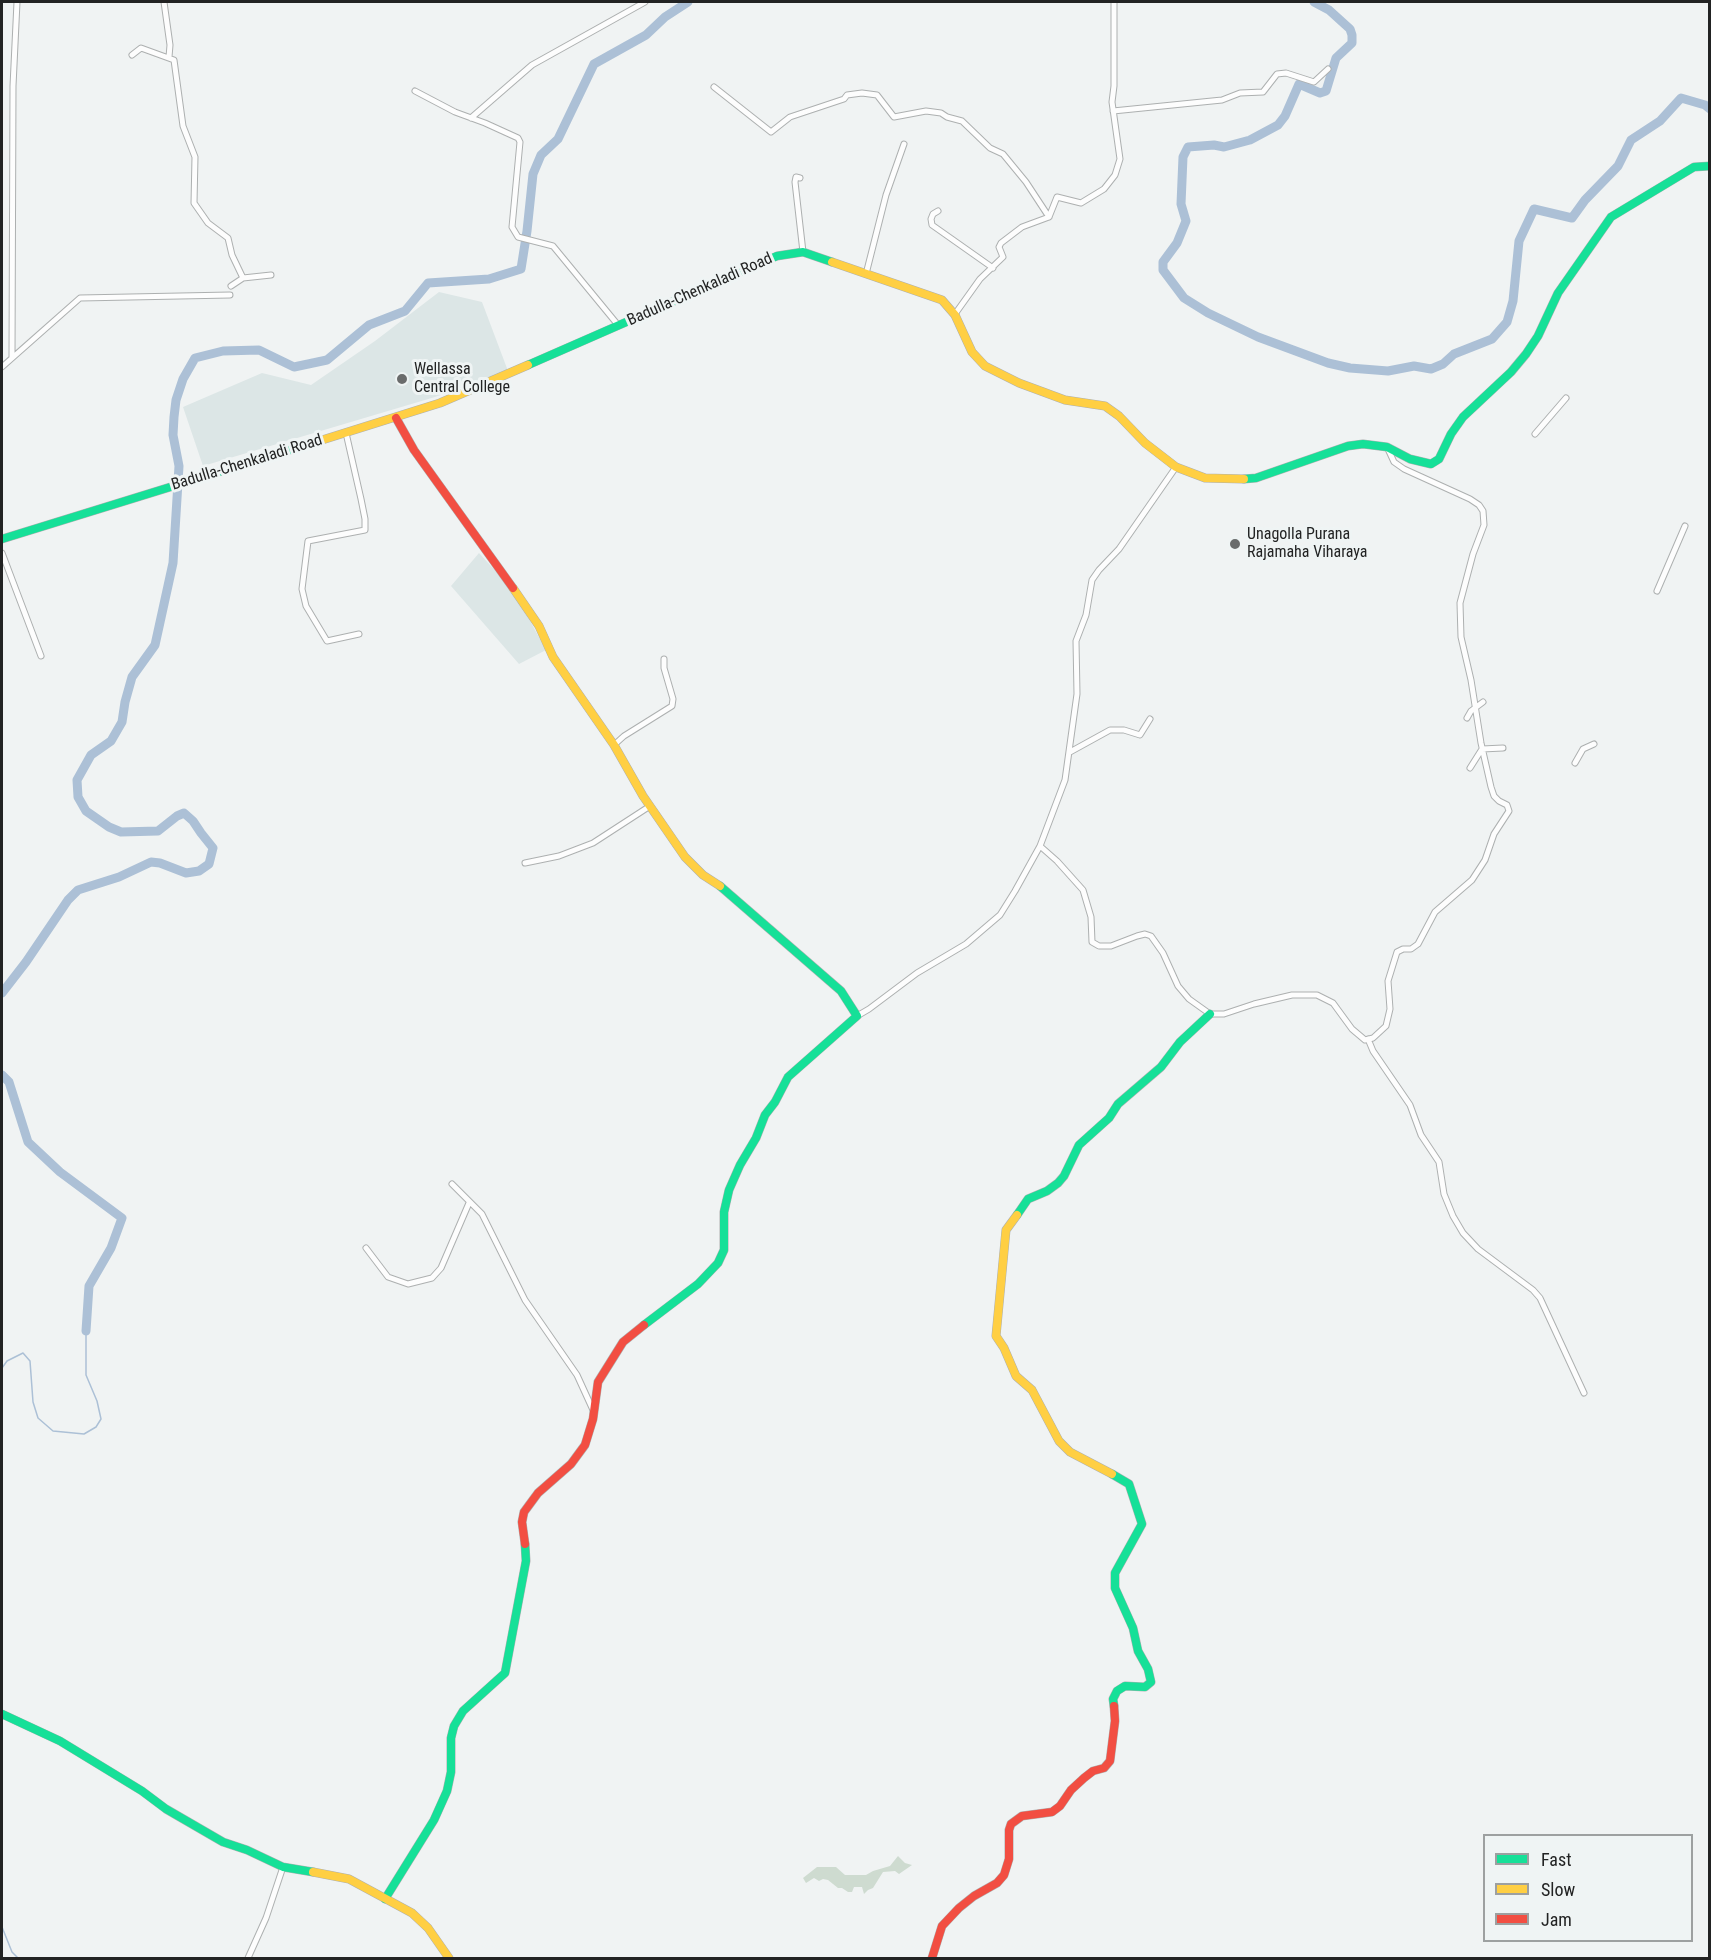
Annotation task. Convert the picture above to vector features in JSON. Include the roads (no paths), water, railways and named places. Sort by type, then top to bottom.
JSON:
[{"type":"main road","name":"Badulla-Chenkaladi Road","points":[[2,539],[440,404],[777,256],[803,252],[942,300],[955,315],[972,352],[985,366],[1019,383],[1065,400],[1105,406],[1176,467],[1195,475],[1205,478],[1238,480],[1257,478],[1348,446],[1363,444],[1387,447],[1410,459],[1431,464],[1439,459],[1451,434],[1463,417],[1511,372],[1526,354],[1538,336],[1558,293],[1611,217],[1694,167],[1710,166]]},
{"type":"main road","points":[[384,1899],[434,1820],[447,1791],[451,1772],[451,1738],[454,1726],[463,1711],[505,1673],[526,1562],[522,1522],[524,1512],[538,1493],[571,1464],[585,1444],[594,1412],[598,1382],[623,1342],[698,1284],[718,1263],[724,1250],[724,1212],[729,1190],[740,1164],[756,1138],[765,1114],[775,1102],[788,1077],[858,1016],[841,991],[763,926],[730,893],[703,875],[685,857],[650,807],[614,745],[554,657],[522,601],[414,450],[396,418]]},
{"type":"main road","points":[[932,1959],[942,1926],[959,1908],[997,1883],[1004,1875],[1009,1859],[1011,1824],[1022,1816],[1052,1812],[1084,1778],[1104,1768],[1110,1761],[1115,1721],[1113,1699],[1117,1691],[1125,1686],[1145,1686],[1150,1682],[1148,1669],[1138,1651],[1133,1628],[1115,1588],[1115,1573],[1142,1524],[1139,1510],[1129,1484],[1125,1480],[1088,1464],[1059,1441],[1032,1390],[1016,1376],[996,1336],[1006,1230],[1028,1199],[1058,1184],[1079,1146],[1109,1118],[1118,1104],[1161,1067],[1180,1042],[1210,1014]]},
{"type":"main road","points":[[2,1713],[60,1741],[142,1791],[166,1809],[223,1842],[247,1850],[283,1867],[349,1879],[412,1913],[428,1928],[449,1959]]},
{"type":"street","points":[[12,357],[13,86],[17,2]]},
{"type":"street","points":[[164,2],[170,45],[169,57]]},
{"type":"street","points":[[471,118],[532,65],[645,2]]},
{"type":"street","points":[[955,315],[980,279],[1003,256],[999,247],[1000,243],[1022,227],[1049,217],[1058,197],[1081,203],[1104,189],[1115,175],[1120,159],[1112,102],[1115,56],[1114,2]]},
{"type":"street","points":[[132,55],[141,48],[174,60],[177,71],[177,96],[183,126],[195,157],[194,203],[208,223],[228,238],[232,255],[243,278]]},
{"type":"street","points":[[1113,111],[1222,100],[1240,93],[1263,92],[1277,74],[1286,73],[1314,82],[1328,69]]},
{"type":"street","points":[[714,87],[771,132],[790,117],[844,99],[847,95],[862,93],[878,95],[894,117],[926,111],[941,113],[962,122],[990,148],[1003,154],[1026,182],[1049,217]]},
{"type":"street","points":[[414,92],[455,112],[512,135],[520,142],[512,227],[518,237],[553,246],[619,326]]},
{"type":"street","points":[[866,274],[886,195],[904,144]]},
{"type":"street","points":[[800,178],[796,177],[795,182],[803,252]]},
{"type":"street","points":[[938,211],[933,214],[932,225],[993,268]]},
{"type":"street","points":[[231,286],[243,278],[271,275]]},
{"type":"street","points":[[2,367],[80,298],[230,295]]},
{"type":"street","points":[[1535,434],[1566,398]]},
{"type":"street","points":[[346,433],[362,499],[365,530],[309,541],[302,589],[306,606],[327,641],[359,634]]},
{"type":"street","points":[[1040,846],[1083,890],[1091,917],[1092,942],[1099,946],[1110,946],[1145,934],[1151,936],[1163,953],[1178,986],[1189,999],[1210,1014],[1224,1014],[1292,995],[1317,995],[1333,1003],[1360,1037],[1373,1038],[1386,1026],[1390,1009],[1388,981],[1396,952],[1411,949],[1418,944],[1435,912],[1472,880],[1485,860],[1494,834],[1509,811],[1507,805],[1494,796],[1482,749],[1471,680],[1461,637],[1460,603],[1473,554],[1484,525],[1483,511],[1470,499],[1404,469],[1394,462],[1387,447]]},
{"type":"street","points":[[858,1016],[917,973],[966,944],[992,923],[1000,915],[1040,846],[1065,780],[1077,694],[1076,641],[1086,615],[1092,580],[1119,549],[1176,467]]},
{"type":"street","points":[[1657,591],[1685,526]]},
{"type":"street","points":[[2,553],[41,656]]},
{"type":"street","points":[[614,745],[624,736],[672,706],[673,699],[664,668],[664,659]]},
{"type":"street","points":[[1467,718],[1468,714],[1483,702]]},
{"type":"street","points":[[1070,752],[1110,730],[1124,730],[1140,735],[1150,719]]},
{"type":"street","points":[[1575,763],[1583,749],[1594,744]]},
{"type":"street","points":[[1482,749],[1503,748]]},
{"type":"street","points":[[1470,768],[1482,749]]},
{"type":"street","points":[[525,862],[559,856],[593,843],[650,807]]},
{"type":"street","points":[[1368,1039],[1373,1051],[1410,1105],[1421,1135],[1439,1162],[1444,1194],[1463,1233],[1478,1249],[1533,1290],[1540,1298],[1584,1394]]},
{"type":"street","points":[[452,1184],[482,1214],[525,1300],[577,1376],[594,1412]]},
{"type":"street","points":[[366,1248],[388,1277],[408,1284],[432,1278],[441,1268],[469,1203]]},
{"type":"street","points":[[248,1959],[266,1918],[283,1867]]},
{"type":"waterway","points":[[2,993],[68,900],[78,890],[119,877],[151,862],[186,873],[199,871],[209,864],[213,848],[193,821],[184,813],[158,831],[121,832],[109,827],[86,811],[78,797],[77,780],[91,755],[111,741],[122,722],[132,677],[155,645],[173,563],[179,466],[173,435],[176,400],[183,379],[195,358],[223,351],[259,350],[294,367],[327,360],[369,325],[405,311],[428,283],[489,279],[521,269],[533,174],[541,155],[558,139],[594,64],[646,35],[665,17],[688,2]]},
{"type":"waterway","points":[[1314,2],[1329,10],[1350,29],[1352,35],[1352,43],[1336,58],[1326,91],[1320,93],[1299,84],[1285,116],[1278,125],[1250,140],[1224,147],[1214,145],[1188,147],[1183,157],[1181,204],[1186,221],[1177,243],[1163,262],[1163,270],[1184,298],[1208,313],[1258,337],[1328,363],[1350,368],[1388,371],[1414,366],[1431,369],[1443,364],[1454,354],[1492,339],[1507,322],[1513,301],[1519,241],[1534,209],[1572,218],[1585,200],[1618,166],[1631,140],[1660,121],[1681,98],[1705,105],[1710,109]]},
{"type":"waterway","points":[[2,1075],[9,1082],[28,1142],[60,1172],[122,1218],[111,1248],[89,1286],[86,1331]]},
{"type":"waterway","points":[[2,1368],[7,1361],[23,1353],[30,1361],[33,1402],[38,1418],[53,1431],[84,1434],[96,1427],[101,1419],[97,1401],[86,1375],[86,1331]]},
{"type":"waterway","points":[[2,1927],[12,1952],[18,1958]]},
{"type":"place","name":"Wellassa Central College","points":[[402,379]]},
{"type":"place","name":"Unagolla Purana Rajamaha Viharaya","points":[[1235,544]]}]
